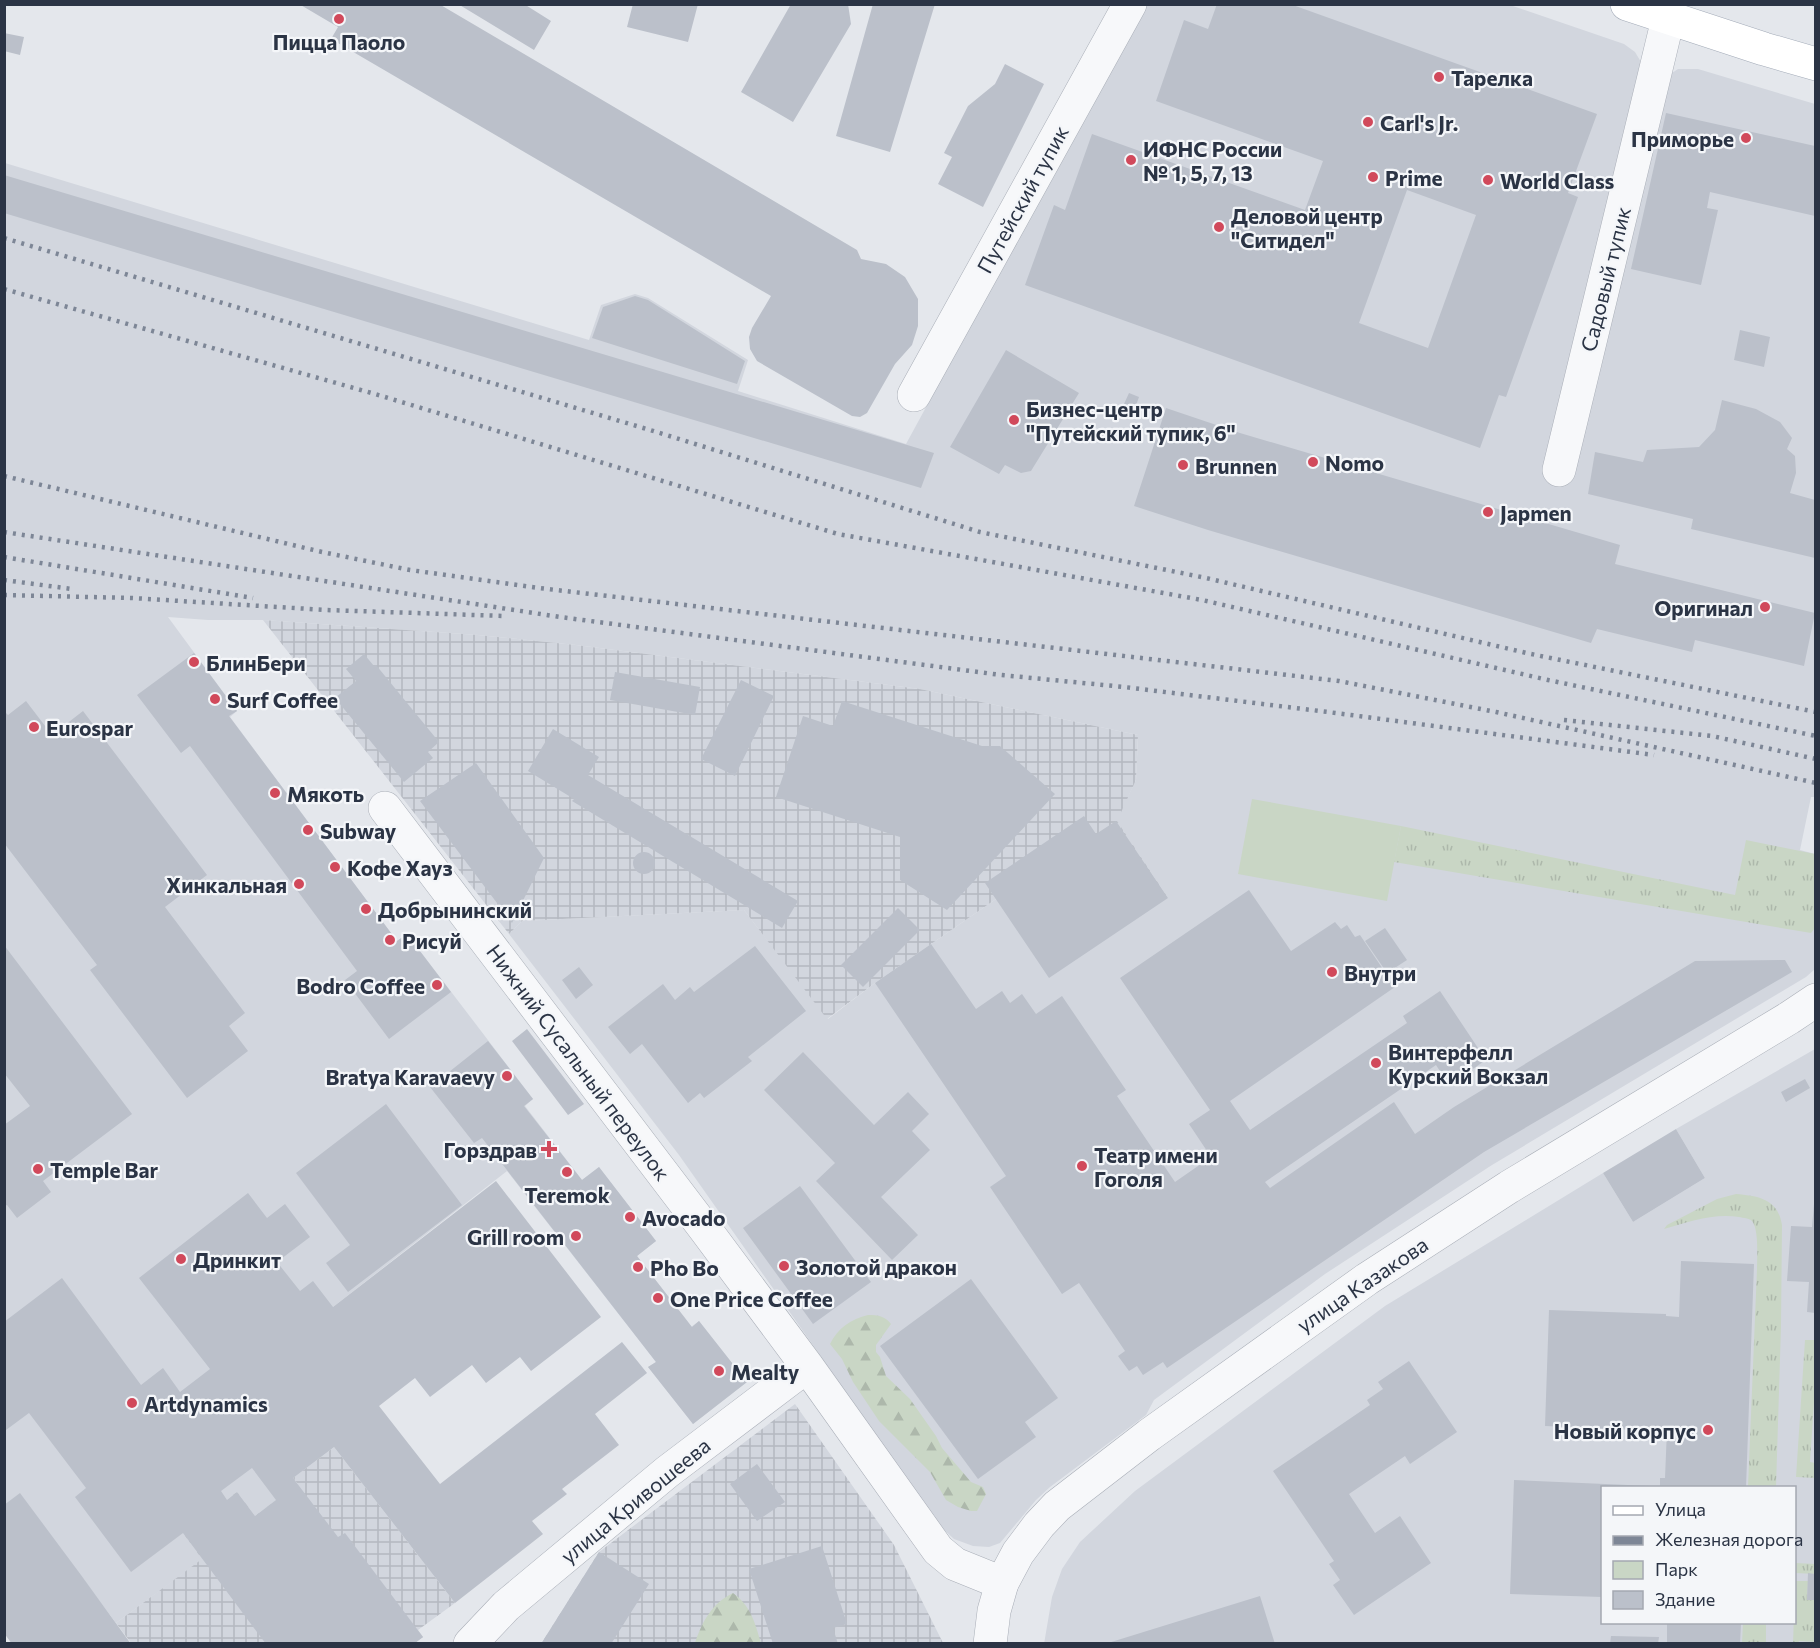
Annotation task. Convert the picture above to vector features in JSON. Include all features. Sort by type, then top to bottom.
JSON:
[{"type":"main road","points":[[1627,4],[1668,19],[1815,64]]},
{"type":"street","name":"Путейский тупик","points":[[914,394],[1130,4]]},
{"type":"street","name":"Садовый тупик","points":[[1559,470],[1668,19]]},
{"type":"street","name":"Нижний Сусальный переулок","points":[[385,808],[644,1147],[807,1366],[938,1550],[955,1564],[1002,1584]]},
{"type":"street","name":"улица Казакова","points":[[990,1644],[994,1611],[1002,1584],[1018,1553],[1038,1525],[1057,1506],[1149,1435],[1357,1286],[1509,1187],[1789,1018],[1815,1000]]},
{"type":"street","name":"улица Кривошеева","points":[[470,1644],[506,1606],[659,1479],[807,1366]]},
{"type":"shaded area","points":[[1145,5],[1510,5],[1624,44],[1635,52],[1641,62],[1669,75],[1678,69],[1698,69],[1815,104],[1816,797],[1811,797],[1800,850],[1815,854],[1815,969],[1806,977],[1492,1165],[1325,1274],[1154,1400],[1146,1415],[1036,1500],[1000,1543],[989,1547],[973,1546],[954,1539],[941,1527],[679,1155],[509,934],[522,921],[744,910],[828,1019],[875,983],[996,899],[1168,898],[1116,821],[1136,780],[1138,735],[920,689],[576,645],[478,635],[263,620],[168,617],[237,711],[230,717],[397,941],[407,934],[533,1099],[525,1106],[582,1180],[599,1167],[656,1241],[637,1256],[691,1327],[699,1321],[747,1382],[693,1424],[648,1367],[656,1362],[507,1171],[333,1307],[334,1447],[294,1478],[298,1484],[255,1516],[237,1492],[227,1500],[203,1559],[116,1623],[81,1576],[5,1632],[5,163],[589,340],[601,305],[635,294],[648,298],[748,360],[738,391],[906,444]]},
{"type":"shaded area","points":[[263,620],[478,635],[576,645],[920,689],[1138,735],[1136,780],[1117,821],[1168,898],[996,899],[827,1019],[744,910],[522,921],[509,934]]},
{"type":"shaded area","points":[[1815,1049],[1815,1643],[1044,1644],[1052,1597],[1062,1569],[1080,1542],[1135,1491],[1385,1306],[1603,1173],[1633,1222],[1705,1178],[1676,1129]]},
{"type":"shaded area","points":[[795,1404],[894,1545],[943,1643],[541,1644],[599,1552]]},
{"type":"shaded area","points":[[334,1447],[455,1603],[418,1630],[423,1637],[414,1643],[131,1643],[116,1623],[202,1559],[183,1533],[237,1492],[255,1516],[298,1484],[293,1478]]},
{"type":"green space","points":[[1252,799],[1401,826],[1387,901],[1238,874]]},
{"type":"green space","points":[[1401,826],[1735,895],[1746,840],[1815,854],[1815,928],[1811,933],[1394,862]]},
{"type":"green space","points":[[1736,1194],[1766,1200],[1776,1209],[1782,1225],[1776,1486],[1748,1486],[1757,1269],[1754,1225],[1748,1219],[1720,1216],[1664,1229],[1667,1225],[1717,1199]]},
{"type":"green space","points":[[868,1315],[881,1316],[891,1324],[876,1345],[876,1352],[886,1376],[910,1399],[942,1448],[971,1482],[983,1487],[986,1494],[977,1511],[958,1507],[946,1500],[930,1472],[879,1421],[853,1382],[842,1359],[830,1344],[846,1325]]},
{"type":"green space","points":[[1805,1340],[1815,1340],[1815,1387],[1810,1462],[1815,1463],[1815,1478],[1796,1477]]},
{"type":"green space","points":[[1796,1563],[1815,1564],[1815,1574],[1796,1573]]},
{"type":"green space","points":[[1796,1581],[1808,1581],[1807,1600],[1815,1600],[1815,1642],[1799,1641],[1793,1644],[1794,1624],[1796,1624]]},
{"type":"green space","points":[[733,1593],[748,1609],[761,1643],[695,1643],[709,1614],[719,1602]]},
{"type":"green space","points":[[1743,1624],[1766,1624],[1766,1643],[1742,1643]]},
{"type":"building","points":[[299,4],[439,4],[857,250],[861,259],[886,264],[905,277],[918,299],[918,326],[912,345],[895,364],[867,413],[860,417],[852,416],[757,361],[750,349],[749,337],[771,296],[331,39],[338,27]]},
{"type":"building","points":[[458,4],[524,4],[551,21],[534,50]]},
{"type":"building","points":[[633,4],[698,4],[688,42],[627,27]]},
{"type":"building","points":[[791,4],[848,4],[851,24],[793,122],[741,92]]},
{"type":"building","points":[[873,4],[935,4],[890,152],[836,136]]},
{"type":"building","name":"Деловой центр \"Ситидел\"","points":[[1217,4],[1290,4],[1597,114],[1568,193],[1578,197],[1506,397],[1499,395],[1480,448],[1025,285],[1054,205],[1065,210],[1092,134],[1305,210],[1323,161],[1156,101],[1184,20],[1208,29]],"holes":[[[1407,190],[1476,215],[1428,348],[1359,323]]]},
{"type":"building","points":[[4,33],[24,37],[20,55],[4,51]]},
{"type":"building","points":[[1005,64],[1044,84],[983,207],[938,184],[952,157],[944,153],[968,106],[995,84]]},
{"type":"building","points":[[1666,113],[1815,146],[1815,216],[1710,192],[1707,208],[1718,210],[1701,285],[1631,269]]},
{"type":"building","points":[[4,175],[934,453],[921,488],[4,213]]},
{"type":"building","points":[[635,296],[648,300],[745,361],[737,384],[592,338],[603,307]]},
{"type":"building","points":[[1740,330],[1770,337],[1764,367],[1734,360]]},
{"type":"building","name":"Бизнес-центр \"Путейский тупик, 6\"","points":[[1006,350],[1079,393],[1031,471],[1021,473],[1005,465],[999,474],[950,447]]},
{"type":"building","points":[[1129,393],[1139,397],[1135,408],[1124,404]]},
{"type":"building","points":[[1722,400],[1756,409],[1780,422],[1792,438],[1787,449],[1795,456],[1796,473],[1790,493],[1815,500],[1815,558],[1691,529],[1693,519],[1588,494],[1595,452],[1643,462],[1647,450],[1699,447],[1715,430]]},
{"type":"building","points":[[1166,408],[1240,433],[1620,545],[1615,564],[1815,613],[1804,666],[1695,640],[1692,652],[1597,629],[1591,643],[1134,506]]},
{"type":"building","points":[[194,653],[237,711],[229,716],[397,941],[407,934],[451,992],[389,1039],[345,980],[357,971],[190,746],[181,753],[137,695]]},
{"type":"building","points":[[364,654],[374,666],[376,665],[439,742],[428,752],[433,758],[404,782],[335,698],[356,681],[346,669]]},
{"type":"building","points":[[615,672],[700,687],[695,715],[610,700]]},
{"type":"building","points":[[741,680],[774,696],[735,776],[701,759]]},
{"type":"building","points":[[26,701],[52,735],[83,711],[207,875],[165,907],[245,1013],[229,1026],[248,1051],[187,1098],[90,970],[97,965],[4,843],[4,711],[8,715]]},
{"type":"building","points":[[842,701],[982,746],[1000,746],[1055,794],[947,910],[900,880],[900,837],[776,797],[803,716],[833,726]]},
{"type":"building","points":[[553,729],[599,757],[588,775],[798,901],[782,928],[572,801],[574,799],[528,771]]},
{"type":"building","points":[[476,763],[544,858],[512,923],[420,801]]},
{"type":"building","points":[[1084,816],[1096,834],[1116,821],[1168,898],[1049,978],[985,883]]},
{"type":"building","points":[[644,852],[652,855],[655,863],[652,871],[644,874],[636,871],[633,863],[636,855]]},
{"type":"building","points":[[1249,890],[1291,951],[1335,922],[1341,929],[1347,925],[1355,937],[1360,935],[1395,987],[1230,1101],[1250,1130],[1407,1023],[1403,1016],[1440,991],[1486,1060],[1449,1085],[1436,1065],[1265,1182],[1270,1188],[1394,1102],[1415,1134],[1454,1107],[1695,961],[1785,960],[1792,972],[1484,1152],[1167,1368],[1163,1362],[1143,1375],[1137,1366],[1129,1371],[1118,1356],[1125,1351],[1079,1283],[1062,1294],[990,1187],[1006,1176],[875,983],[931,944],[976,1009],[1002,991],[1010,1003],[1022,994],[1036,1014],[1062,996],[1126,1090],[1117,1096],[1175,1182],[1211,1157],[1189,1124],[1210,1110],[1120,978]]},
{"type":"building","points":[[898,908],[920,930],[863,987],[841,965]]},
{"type":"building","points":[[1385,928],[1407,960],[1387,973],[1365,941]]},
{"type":"building","points":[[4,945],[132,1114],[43,1181],[51,1192],[17,1218],[7,1205],[4,1206],[4,1125],[30,1106],[4,1073]]},
{"type":"building","points":[[755,946],[806,1011],[748,1057],[752,1061],[704,1098],[700,1093],[688,1103],[642,1044],[630,1054],[608,1027],[663,984],[675,1000],[690,987],[694,992]]},
{"type":"building","points":[[579,967],[593,985],[576,999],[562,980]]},
{"type":"building","points":[[527,1029],[584,1104],[568,1115],[512,1041]]},
{"type":"building","points":[[488,1041],[533,1099],[524,1106],[582,1180],[599,1167],[656,1241],[637,1256],[692,1327],[699,1321],[747,1382],[693,1424],[648,1367],[656,1362],[482,1138],[474,1143],[430,1087]]},
{"type":"building","points":[[803,1052],[874,1125],[908,1092],[929,1114],[912,1131],[930,1150],[881,1197],[918,1235],[892,1260],[816,1181],[835,1163],[764,1090]]},
{"type":"building","points":[[1805,1079],[1810,1088],[1786,1102],[1781,1092]]},
{"type":"building","points":[[386,1104],[462,1205],[348,1292],[326,1263],[350,1245],[296,1173]]},
{"type":"building","points":[[1676,1129],[1705,1178],[1633,1222],[1603,1173]]},
{"type":"building","points":[[496,1181],[601,1317],[531,1371],[520,1357],[486,1383],[472,1365],[430,1397],[415,1378],[379,1406],[440,1484],[622,1342],[647,1373],[595,1414],[619,1445],[562,1489],[567,1494],[532,1521],[543,1534],[455,1603],[334,1447],[293,1478],[338,1537],[345,1533],[423,1637],[414,1644],[266,1644],[183,1533],[131,1572],[75,1497],[86,1488],[29,1413],[6,1430],[4,1428],[4,1322],[62,1278],[141,1385],[163,1368],[180,1392],[210,1369],[139,1278],[248,1193],[267,1218],[285,1204],[310,1237],[277,1262],[300,1291],[313,1281],[333,1307]],"holes":[[[252,1468],[276,1500],[255,1516],[237,1492],[227,1500],[221,1491]]]},
{"type":"building","points":[[800,1186],[871,1282],[813,1324],[743,1228]]},
{"type":"building","points":[[1814,1204],[1815,1313],[1807,1312],[1809,1282],[1787,1281],[1791,1226],[1812,1227]]},
{"type":"building","name":"Новый корпус","points":[[1681,1261],[1754,1264],[1746,1486],[1660,1486],[1660,1478],[1665,1478],[1667,1429],[1662,1428],[1662,1431],[1545,1426],[1549,1310],[1666,1314],[1666,1316],[1679,1317]]},
{"type":"building","points":[[971,1279],[1058,1398],[1025,1422],[1036,1437],[978,1479],[880,1346]]},
{"type":"building","points":[[1409,1361],[1457,1432],[1410,1464],[1405,1456],[1349,1494],[1375,1533],[1400,1516],[1431,1563],[1354,1615],[1333,1585],[1340,1580],[1329,1564],[1334,1561],[1273,1471],[1370,1405],[1367,1400],[1383,1389],[1378,1382]]},
{"type":"building","points":[[757,1464],[785,1502],[757,1521],[730,1484]]},
{"type":"building","points":[[1514,1480],[1651,1486],[1601,1486],[1601,1597],[1510,1594]]},
{"type":"building","points":[[20,1493],[131,1644],[12,1644],[4,1633],[4,1505]]},
{"type":"building","points":[[822,1546],[847,1624],[833,1628],[838,1644],[773,1644],[749,1569]]},
{"type":"building","points":[[599,1552],[649,1584],[611,1644],[541,1644]]},
{"type":"building","points":[[1808,1573],[1815,1574],[1815,1600],[1807,1600]]},
{"type":"building","points":[[1260,1596],[1275,1644],[1108,1644],[1108,1643]]},
{"type":"building","points":[[1667,1624],[1741,1624],[1740,1644],[1667,1644]]},
{"type":"building","points":[[1611,1636],[1659,1637],[1658,1644],[1610,1644]]},
{"type":"railway","points":[[4,238],[650,430],[980,532],[1206,578],[1531,654],[1816,712]]},
{"type":"railway","points":[[4,289],[375,394],[838,534],[1202,600],[1548,680],[1816,736]]},
{"type":"railway","points":[[4,476],[322,552],[410,570],[539,588],[1339,681],[1496,712],[1816,783]]},
{"type":"railway","points":[[4,532],[560,617],[1001,675],[1124,687],[1654,755]]},
{"type":"railway","points":[[4,557],[253,598]]},
{"type":"railway","points":[[4,580],[72,589]]},
{"type":"railway","points":[[4,595],[132,598],[326,610],[505,616]]},
{"type":"railway","points":[[1564,720],[1712,736],[1816,759]]},
{"type":"place","name":"Пицца Паоло","points":[[339,19]]},
{"type":"place","name":"Тарелка","points":[[1439,77]]},
{"type":"place","name":"Carl's Jr.","points":[[1368,122]]},
{"type":"place","name":"Приморье","points":[[1746,138]]},
{"type":"place","name":"ИФНС России № 1, 5, 7, 13","points":[[1131,160]]},
{"type":"place","name":"Prime","points":[[1373,177]]},
{"type":"place","name":"World Class","points":[[1488,180]]},
{"type":"place","name":"Деловой центр \"Ситидел\"","points":[[1219,227]]},
{"type":"place","name":"Бизнес-центр \"Путейский тупик, 6\"","points":[[1014,420]]},
{"type":"place","name":"Nomo","points":[[1313,462]]},
{"type":"place","name":"Brunnen","points":[[1183,465]]},
{"type":"place","name":"Japmen","points":[[1488,512]]},
{"type":"place","name":"Оригинал","points":[[1765,607]]},
{"type":"place","name":"БлинБери","points":[[194,662]]},
{"type":"place","name":"Surf Coffee","points":[[215,699]]},
{"type":"place","name":"Eurospar","points":[[34,727]]},
{"type":"place","name":"Мякоть","points":[[275,793]]},
{"type":"place","name":"Subway","points":[[308,830]]},
{"type":"place","name":"Кофе Хауз","points":[[335,867]]},
{"type":"place","name":"Хинкальная","points":[[299,884]]},
{"type":"place","name":"Добрынинский","points":[[366,909]]},
{"type":"place","name":"Рисуй","points":[[390,940]]},
{"type":"place","name":"Внутри","points":[[1332,972]]},
{"type":"place","name":"Bodro Coffee","points":[[437,985]]},
{"type":"place","name":"Винтерфелл Курский Вокзал","points":[[1376,1063]]},
{"type":"place","name":"Bratya Karavaevy","points":[[507,1076]]},
{"type":"place","name":"Горздрав","points":[[549,1149]]},
{"type":"place","name":"Театр имени Гоголя","points":[[1082,1166]]},
{"type":"place","name":"Temple Bar","points":[[38,1169]]},
{"type":"place","name":"Teremok","points":[[567,1172]]},
{"type":"place","name":"Avocado","points":[[630,1217]]},
{"type":"place","name":"Grill room","points":[[576,1236]]},
{"type":"place","name":"Дринкит","points":[[181,1259]]},
{"type":"place","name":"Золотой дракон","points":[[784,1266]]},
{"type":"place","name":"Pho Bo","points":[[638,1267]]},
{"type":"place","name":"One Price Coffee","points":[[658,1298]]},
{"type":"place","name":"Mealty","points":[[719,1371]]},
{"type":"place","name":"Artdynamics","points":[[132,1403]]},
{"type":"place","name":"Новый корпус","points":[[1708,1430]]}]
